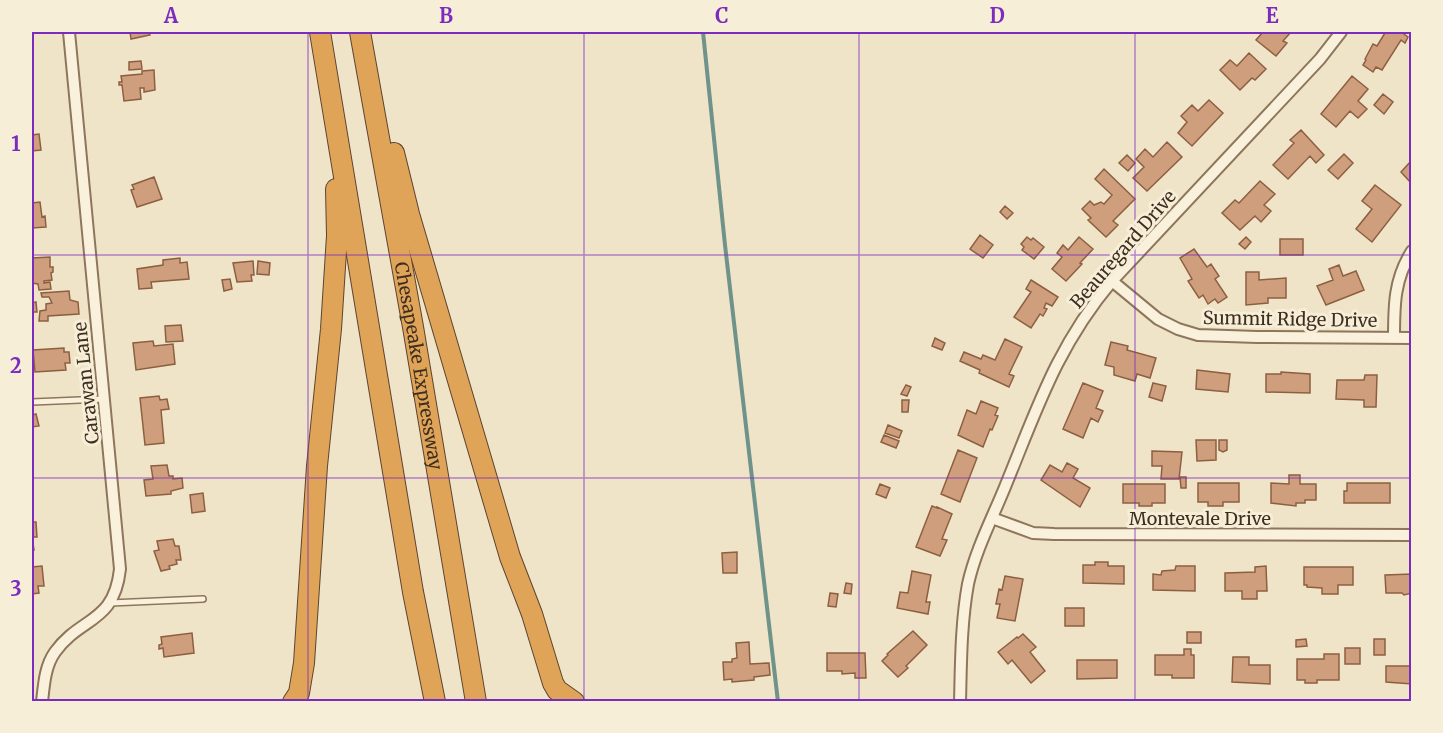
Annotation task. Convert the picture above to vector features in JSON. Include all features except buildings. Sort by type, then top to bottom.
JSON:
[{"type":"highway","points":[[293,702],[300,693],[304,663],[317,466],[331,329],[337,236],[337,196],[318,78],[315,32]]},
{"type":"highway","points":[[320,32],[429,696]]},
{"type":"highway","name":"Chesapeake Expressway","points":[[360,32],[476,702]]},
{"type":"highway","points":[[373,103],[393,150],[409,214],[510,557],[548,702]]},
{"type":"highway","points":[[510,557],[532,614],[553,682],[557,690],[574,702]]},
{"type":"street","name":"Carawan Lane","points":[[42,702],[45,674],[54,652],[65,640],[102,613],[110,603],[117,590],[120,569],[69,32]]},
{"type":"street","name":"Beauregard Drive","points":[[960,702],[963,615],[975,560],[1054,366],[1089,308],[1112,281],[1307,73],[1341,32]]},
{"type":"street","points":[[1394,338],[1394,302],[1398,278],[1404,262],[1412,251]]},
{"type":"street","name":"Summit Ridge Drive","points":[[1112,281],[1158,319],[1178,329],[1198,335],[1257,338],[1412,338]]},
{"type":"street","name":"Montevale Drive","points":[[992,519],[1033,532],[1054,534],[1412,535]]},
{"type":"lane","points":[[32,402],[104,399]]},
{"type":"lane","points":[[110,603],[203,599]]},
{"type":"waterway","points":[[703,32],[725,245],[778,702]]}]
